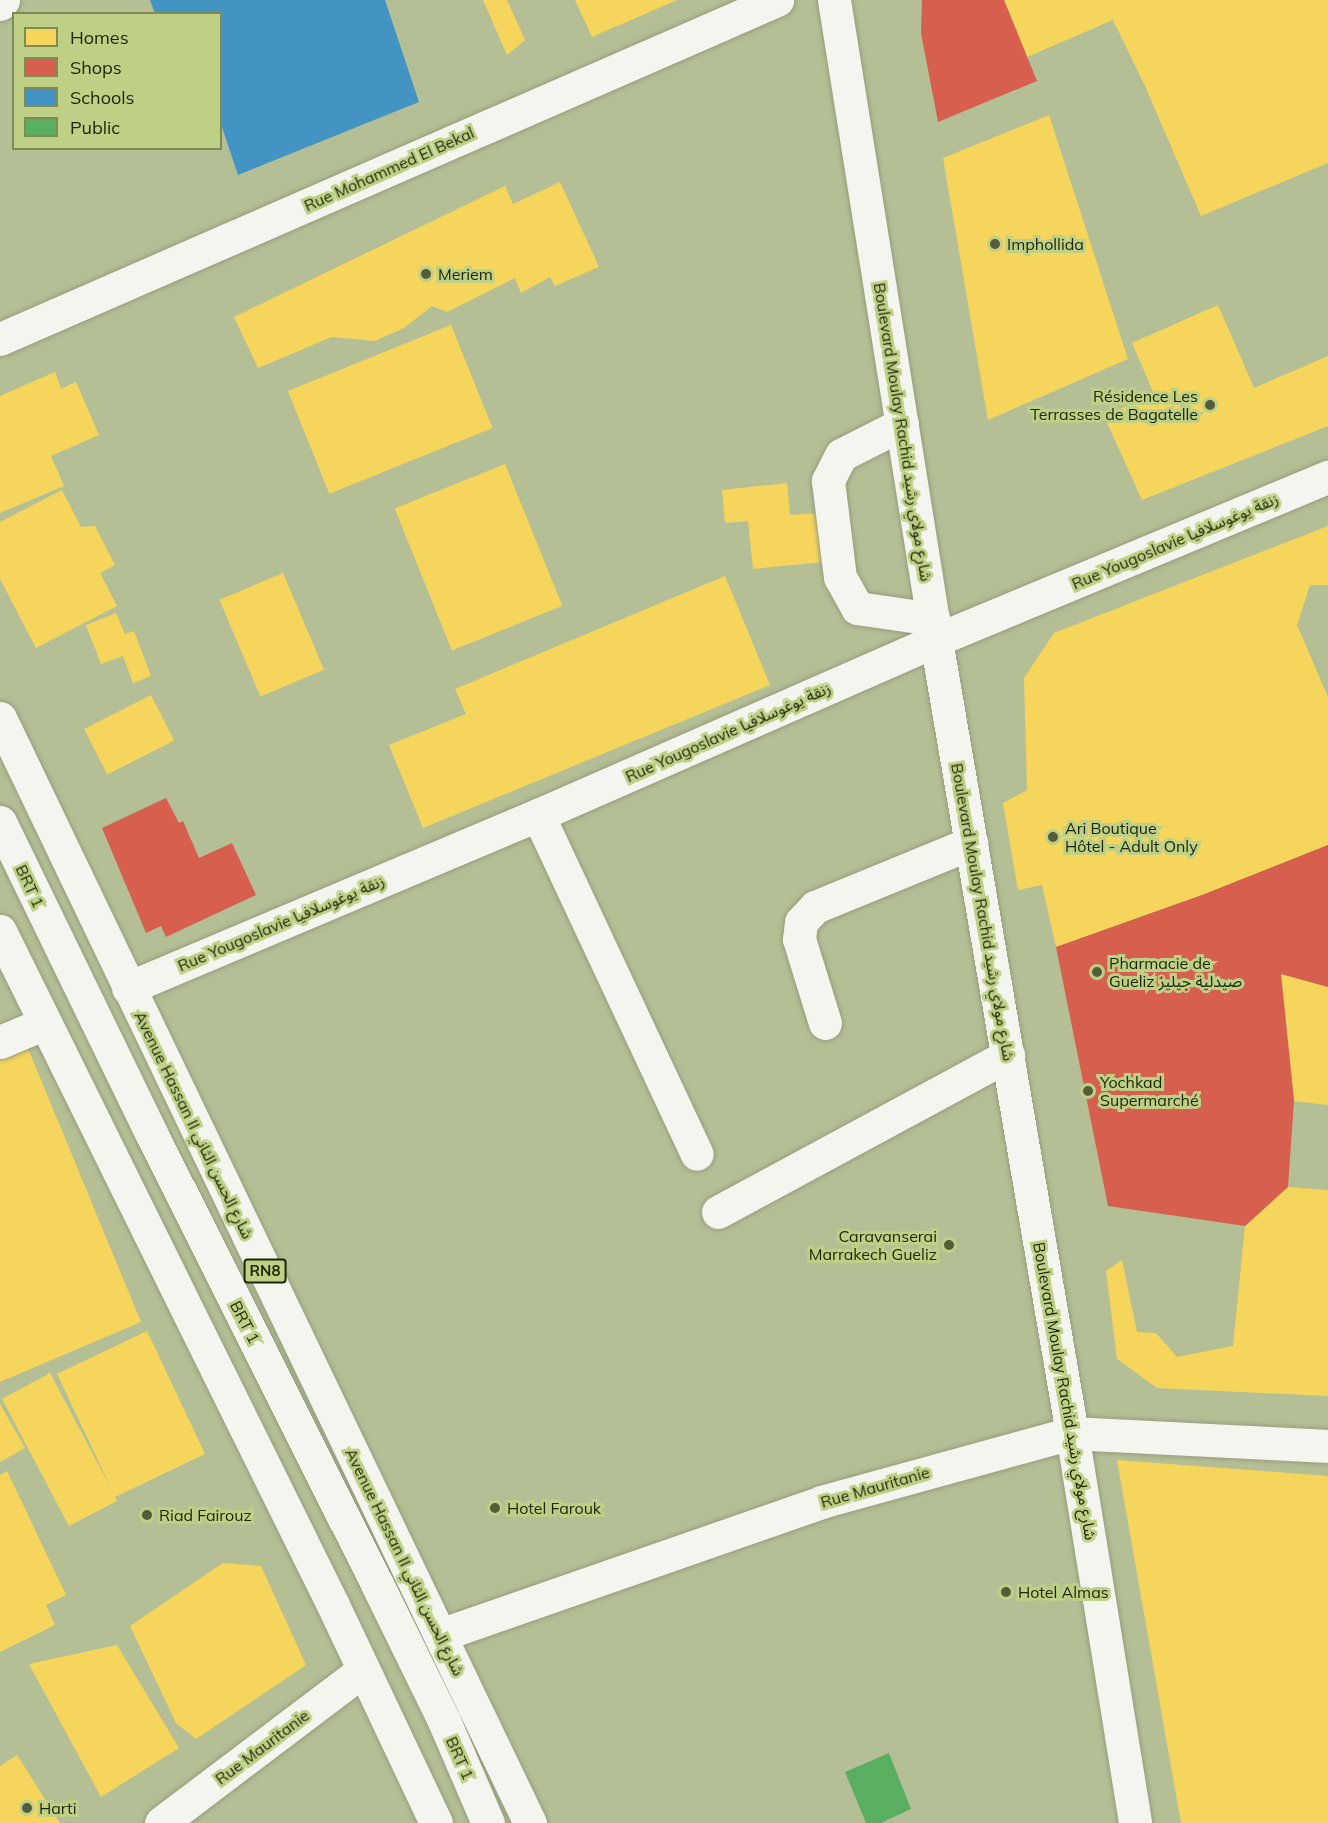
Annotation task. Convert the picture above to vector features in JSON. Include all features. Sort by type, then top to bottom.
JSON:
[{"type":"street","points":[[0,4],[3,0]]},
{"type":"street","name":"Rue Mohammed El Bekal","points":[[0,339],[777,0]]},
{"type":"street","name":"Boulevard Moulay Rachid شارع مولاي رشيد","points":[[834,0],[934,629],[1072,1433],[1135,1823]]},
{"type":"street","points":[[902,424],[841,455],[828,481],[840,577],[857,608],[934,629]]},
{"type":"street","name":"Rue Yougoslavie زنقة يوغوسلافيا","points":[[128,988],[538,815],[934,629],[1328,477]]},
{"type":"street","name":"Avenue Hassan II شارع الحسن الثاني","points":[[0,718],[530,1823]]},
{"type":"street","points":[[538,815],[697,1154]]},
{"type":"street","name":"BRT 1","points":[[0,822],[152,1136],[444,1721],[488,1823]]},
{"type":"street","points":[[825,1023],[799,939],[801,922],[815,907],[971,843]]},
{"type":"street","points":[[0,931],[436,1823]]},
{"type":"street","points":[[0,1042],[45,1023]]},
{"type":"street","points":[[718,1212],[1008,1055]]},
{"type":"street","name":"Rue Mauritanie","points":[[440,1635],[821,1502],[1072,1433],[1328,1446]]},
{"type":"street","name":"Rue Mauritanie","points":[[160,1823],[363,1670]]},
{"type":"building: Homes","points":[[483,0],[507,0],[525,40],[507,55]]},
{"type":"building: Homes","points":[[575,0],[677,0],[592,37]]},
{"type":"building: Homes","points":[[1004,0],[1328,0],[1328,163],[1201,216],[1145,86],[1113,20],[1027,57]]},
{"type":"building: Homes","points":[[1049,115],[1128,359],[988,420],[943,158]]},
{"type":"building: Homes","points":[[560,182],[599,267],[555,286],[550,277],[521,293],[515,278],[447,312],[432,306],[404,328],[375,341],[332,337],[258,368],[234,317],[505,186],[513,204]]},
{"type":"building: Homes","name":"Résidence Les Terrasses de Bagatelle","points":[[1218,305],[1254,388],[1328,356],[1328,426],[1142,500],[1104,416],[1154,394],[1132,343]]},
{"type":"building: Homes","points":[[451,325],[493,428],[329,494],[288,391]]},
{"type":"building: Homes","points":[[55,372],[61,389],[76,382],[99,435],[51,456],[64,486],[0,513],[0,396]]},
{"type":"building: Homes","points":[[505,464],[562,606],[452,650],[395,509]]},
{"type":"building: Homes","points":[[787,483],[790,515],[818,513],[823,562],[753,569],[748,521],[725,523],[722,490]]},
{"type":"building: Homes","points":[[62,490],[81,527],[95,526],[115,565],[100,573],[117,606],[36,648],[0,579],[0,522]]},
{"type":"building: Homes","points":[[1328,526],[1328,585],[1310,585],[1297,625],[1328,697],[1328,845],[1202,895],[1056,947],[1042,885],[1018,890],[1003,803],[1027,790],[1024,678],[1054,633]]},
{"type":"building: Homes","points":[[283,573],[324,670],[261,697],[219,600]]},
{"type":"building: Homes","points":[[725,576],[770,685],[423,828],[389,745],[466,714],[455,689]]},
{"type":"building: Homes","points":[[116,613],[125,634],[134,631],[151,676],[133,683],[123,656],[101,664],[86,625]]},
{"type":"building: Homes","points":[[151,695],[174,740],[107,774],[84,729]]},
{"type":"building: Homes","points":[[1281,974],[1328,987],[1328,1105],[1294,1101]]},
{"type":"building: Homes","points":[[22,1034],[141,1322],[0,1382],[0,1045]]},
{"type":"building: Homes","points":[[1288,1187],[1328,1190],[1328,1396],[1157,1388],[1117,1359],[1106,1271],[1122,1260],[1137,1332],[1156,1333],[1177,1357],[1233,1346],[1245,1226]]},
{"type":"building: Homes","points":[[147,1331],[205,1454],[115,1497],[117,1501],[69,1526],[2,1399],[50,1373],[112,1490],[57,1374]]},
{"type":"building: Homes","points":[[0,1404],[25,1448],[0,1462]]},
{"type":"building: Homes","points":[[1117,1460],[1328,1476],[1328,1823],[1181,1823]]},
{"type":"building: Homes","points":[[7,1471],[66,1595],[46,1605],[55,1625],[0,1652],[0,1475]]},
{"type":"building: Homes","points":[[223,1563],[261,1566],[306,1665],[196,1739],[176,1723],[130,1626]]},
{"type":"building: Homes","points":[[117,1645],[179,1748],[101,1797],[29,1664]]},
{"type":"building: Homes","points":[[17,1755],[60,1823],[0,1823],[0,1766]]},
{"type":"building: Shops","points":[[922,0],[1004,0],[1037,81],[938,122],[921,33]]},
{"type":"building: Shops","points":[[166,798],[179,823],[183,821],[199,858],[232,843],[256,895],[166,937],[161,926],[146,933],[102,828]]},
{"type":"building: Shops","points":[[1328,845],[1328,987],[1281,974],[1294,1101],[1288,1187],[1245,1226],[1108,1206],[1056,947],[1202,895]]},
{"type":"building: Schools","points":[[150,0],[385,0],[419,102],[238,175],[222,127],[222,12],[154,12]]},
{"type":"building: Public","points":[[889,1753],[911,1809],[881,1823],[866,1823],[845,1772]]},
{"type":"place","name":"Imphollida","points":[[995,244]]},
{"type":"place","name":"Meriem","points":[[426,274]]},
{"type":"place","name":"Résidence Les Terrasses de Bagatelle","points":[[1210,405]]},
{"type":"place","name":"Ari Boutique Hôtel - Adult Only","points":[[1053,837]]},
{"type":"place","name":"Pharmacie de Gueliz صيدلية جيليز","points":[[1097,972]]},
{"type":"place","name":"Yochkad Supermarché","points":[[1088,1091]]},
{"type":"place","name":"Caravanserai Marrakech Gueliz","points":[[949,1245]]},
{"type":"place","name":"Hotel Farouk","points":[[495,1508]]},
{"type":"place","name":"Riad Fairouz","points":[[147,1515]]},
{"type":"place","name":"Hotel Almas","points":[[1006,1592]]},
{"type":"place","name":"Harti","points":[[27,1808]]}]
